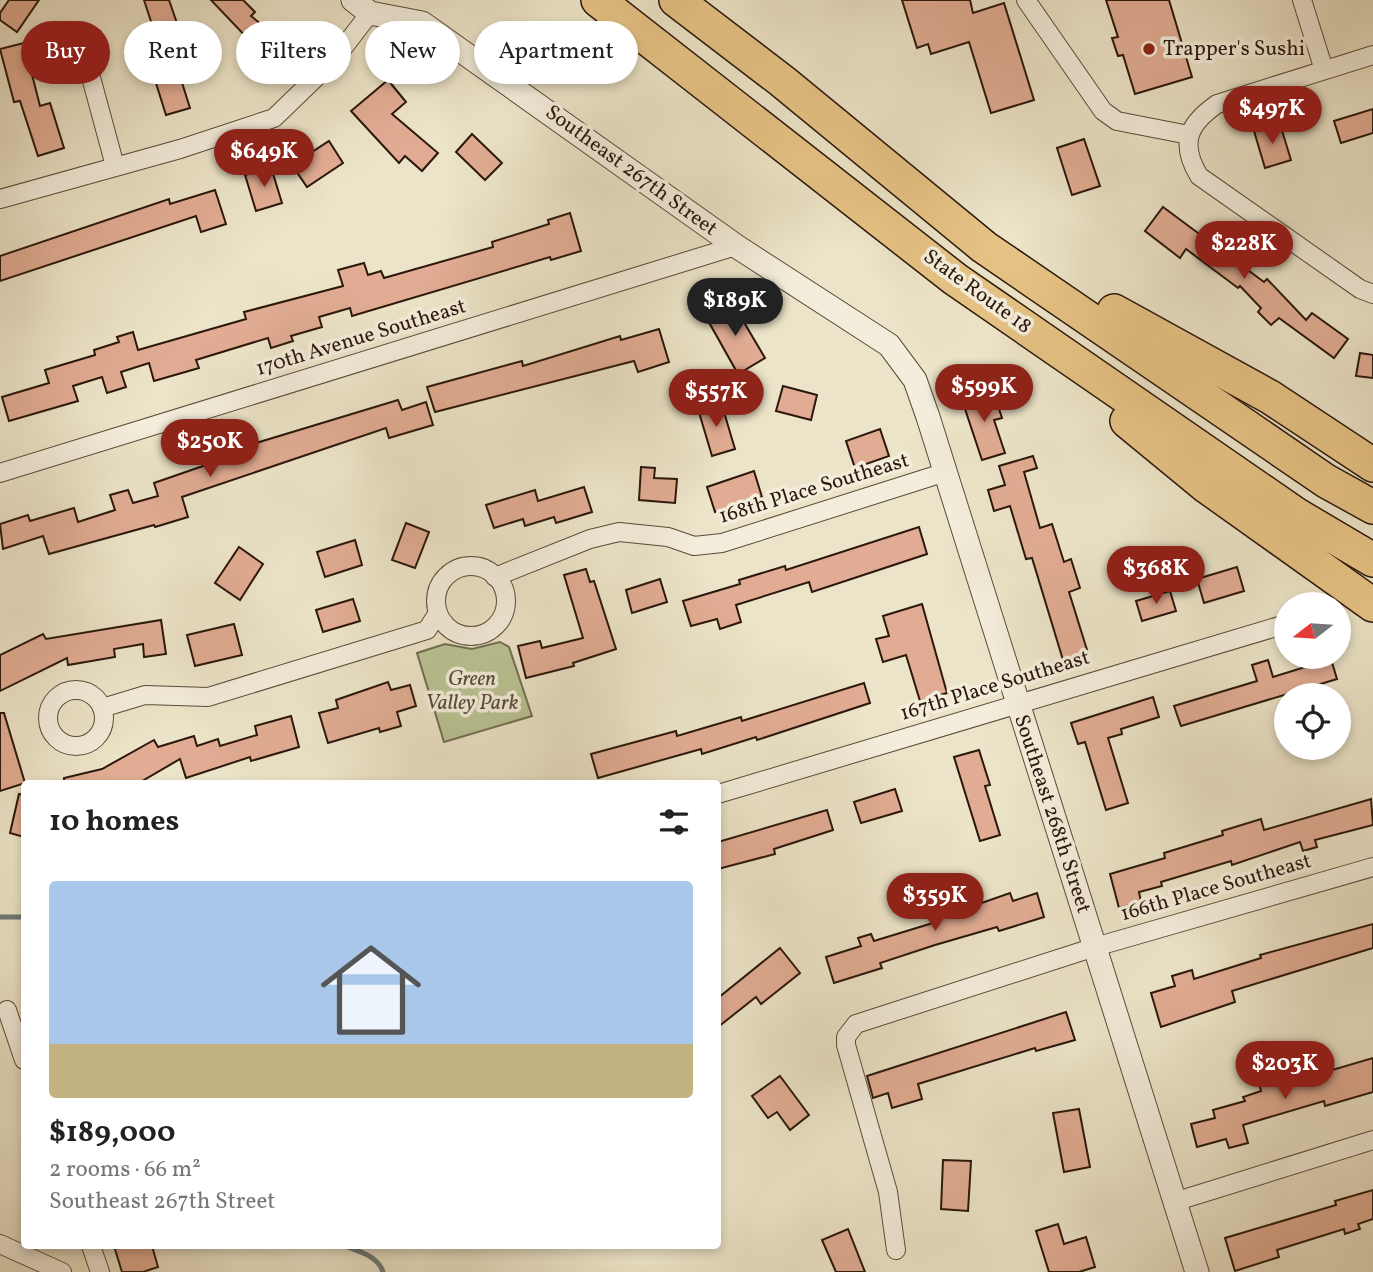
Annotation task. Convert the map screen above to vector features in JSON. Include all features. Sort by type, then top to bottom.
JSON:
[{"type":"highway","name":"State Route 18","points":[[598,0],[955,279],[1297,515],[1373,560]]},
{"type":"highway","name":"State Route 18","points":[[676,0],[782,80],[984,247],[1326,481],[1373,507]]},
{"type":"highway","points":[[690,0],[828,89],[938,184],[1128,321],[1270,397],[1373,465]]},
{"type":"highway","points":[[955,279],[1206,486],[1373,605]]},
{"type":"street","points":[[1027,0],[1103,111],[1117,121],[1189,135]]},
{"type":"street","points":[[1302,0],[1324,70]]},
{"type":"street","points":[[0,199],[180,149],[274,118],[333,61],[361,6]]},
{"type":"street","name":"Southeast 267th Street","points":[[361,6],[422,23],[736,246],[865,328],[902,359]]},
{"type":"street","points":[[1373,55],[1217,104],[1198,118],[1189,135],[1188,146],[1192,164],[1199,176],[1360,289],[1373,294]]},
{"type":"street","points":[[93,84],[115,166]]},
{"type":"street","name":"170th Avenue Southeast","points":[[0,473],[736,246]]},
{"type":"street","name":"Southeast 268th Street","points":[[902,359],[915,380],[946,472],[1197,1272]]},
{"type":"street","name":"168th Place Southeast","points":[[495,577],[590,538],[619,532],[668,537],[694,546],[722,543],[946,472]]},
{"type":"street","points":[[102,708],[145,695],[208,697],[427,630],[438,613],[438,590],[452,572],[475,567],[495,577],[505,597],[501,619],[494,627],[473,636],[452,631],[438,613]]},
{"type":"street","name":"167th Place Southeast","points":[[721,793],[1016,702],[1274,627]]},
{"type":"street","name":"166th Place Southeast","points":[[896,1250],[888,1192],[846,1045],[846,1037],[856,1024],[1095,947],[1373,867]]},
{"type":"street","points":[[7,1010],[21,1050]]},
{"type":"street","points":[[1174,1202],[1373,1140]]},
{"type":"street","points":[[0,1244],[62,1272]]},
{"type":"street","points":[[92,1249],[100,1272]]},
{"type":"green space","name":"Green Valley Park","points":[[500,642],[509,647],[532,716],[444,742],[417,653],[445,644],[472,649]]},
{"type":"building","points":[[9,0],[39,0],[25,21],[21,21],[17,32],[0,20],[0,13]]},
{"type":"building","points":[[144,0],[169,0],[176,21],[151,21]]},
{"type":"building","points":[[211,0],[243,0],[255,12],[251,16],[257,21],[236,21],[236,26]]},
{"type":"building","points":[[902,0],[970,0],[973,13],[1004,3],[1034,100],[991,113],[969,42],[931,54],[928,44],[917,48]]},
{"type":"building","name":"Trapper's Sushi","points":[[1106,0],[1169,0],[1192,77],[1135,94],[1123,55],[1118,56],[1112,38],[1118,37]]},
{"type":"building","points":[[21,44],[21,84],[34,84],[40,106],[50,103],[64,148],[38,156],[20,101],[14,102],[0,49]]},
{"type":"building","points":[[156,84],[182,84],[190,108],[166,115]]},
{"type":"building","points":[[383,84],[391,84],[406,102],[392,114],[438,153],[422,171],[405,156],[399,163],[351,111]]},
{"type":"building","points":[[1373,109],[1373,133],[1341,143],[1334,121]]},
{"type":"building","points":[[1280,124],[1291,160],[1265,168],[1254,131]]},
{"type":"building","points":[[472,134],[502,163],[485,180],[456,152]]},
{"type":"building","points":[[1084,139],[1100,186],[1072,195],[1057,148]]},
{"type":"building","points":[[329,141],[343,163],[307,187],[292,165]]},
{"type":"building","points":[[271,167],[282,203],[256,211],[245,175]]},
{"type":"building","points":[[215,190],[226,224],[201,232],[196,216],[0,281],[0,256],[169,199],[170,204]]},
{"type":"building","points":[[1163,207],[1264,282],[1267,279],[1306,320],[1312,313],[1348,339],[1334,358],[1279,318],[1271,325],[1258,312],[1261,308],[1240,286],[1238,288],[1186,249],[1180,258],[1145,231]]},
{"type":"building","points":[[570,213],[581,251],[551,260],[550,257],[352,316],[350,308],[319,317],[322,327],[291,336],[293,341],[271,348],[268,338],[196,360],[199,368],[154,381],[149,363],[121,372],[126,387],[107,393],[102,377],[73,386],[78,401],[9,421],[2,397],[49,383],[45,370],[95,355],[94,350],[119,342],[117,337],[133,332],[138,350],[246,319],[244,312],[343,286],[338,270],[364,263],[368,275],[381,271],[384,278],[493,247],[492,242],[549,224],[548,220]]},
{"type":"building","points":[[732,302],[765,358],[738,374],[706,317]]},
{"type":"building","points":[[659,329],[669,362],[638,372],[634,361],[435,412],[427,387],[522,361],[523,366],[620,336],[621,340]]},
{"type":"building","points":[[1360,353],[1373,355],[1373,378],[1356,376]]},
{"type":"building","points":[[783,386],[817,395],[811,420],[776,411]]},
{"type":"building","points":[[984,390],[988,403],[996,400],[1002,418],[994,420],[1005,453],[982,460],[961,397]]},
{"type":"building","points":[[398,400],[402,410],[426,402],[433,425],[389,438],[386,428],[182,497],[188,517],[155,527],[154,525],[49,554],[43,536],[3,549],[0,524],[28,515],[30,521],[74,508],[78,522],[115,510],[110,495],[128,490],[133,503],[158,496],[154,483],[235,455],[233,450]]},
{"type":"building","points":[[721,402],[735,449],[712,456],[698,409]]},
{"type":"building","points":[[880,429],[889,456],[855,468],[846,441]]},
{"type":"building","points":[[1033,456],[1037,468],[1024,472],[1040,528],[1052,524],[1064,562],[1071,559],[1080,588],[1069,592],[1088,653],[1063,660],[1032,558],[1026,559],[1010,506],[994,511],[988,490],[1005,485],[999,466]]},
{"type":"building","points":[[641,467],[655,468],[654,478],[677,479],[675,503],[639,500]]},
{"type":"building","points":[[754,471],[762,497],[715,512],[707,487]]},
{"type":"building","points":[[584,487],[592,512],[556,523],[554,517],[525,526],[523,519],[494,528],[486,505],[535,490],[538,501]]},
{"type":"building","points":[[406,523],[429,532],[415,568],[392,560]]},
{"type":"building","points":[[919,527],[927,554],[812,592],[809,582],[736,605],[741,622],[720,629],[717,619],[691,626],[683,601],[740,584],[739,580],[785,566],[786,570]]},
{"type":"building","points":[[355,540],[362,565],[325,577],[317,552]]},
{"type":"building","points":[[239,547],[263,564],[240,600],[215,583]]},
{"type":"building","points":[[1237,567],[1244,591],[1204,603],[1197,579]]},
{"type":"building","points":[[586,569],[590,582],[594,581],[616,649],[573,663],[574,666],[526,678],[518,646],[540,641],[542,648],[583,638],[564,575]]},
{"type":"building","points":[[660,579],[667,602],[632,613],[626,590]]},
{"type":"building","points":[[1170,591],[1176,611],[1142,621],[1136,601]]},
{"type":"building","points":[[353,599],[360,621],[323,632],[316,610]]},
{"type":"building","points":[[922,604],[947,693],[920,701],[906,655],[883,662],[876,639],[889,636],[883,616]]},
{"type":"building","points":[[161,620],[166,654],[144,657],[143,644],[114,649],[115,657],[68,665],[67,658],[0,691],[0,655],[43,634],[46,639]]},
{"type":"building","points":[[234,624],[242,655],[195,666],[187,635]]},
{"type":"building","points":[[1268,660],[1273,677],[1299,669],[1334,669],[1337,679],[1324,683],[1274,683],[1274,698],[1181,726],[1174,706],[1257,681],[1252,665]]},
{"type":"building","points":[[388,682],[391,690],[410,685],[416,706],[397,712],[401,726],[380,732],[379,728],[328,743],[319,713],[338,708],[336,700]]},
{"type":"building","points":[[864,683],[870,703],[757,740],[756,737],[702,754],[701,749],[598,778],[591,754],[676,731],[677,736],[741,717],[742,721]]},
{"type":"building","points":[[1153,697],[1159,717],[1121,729],[1122,734],[1108,738],[1128,803],[1106,810],[1085,742],[1078,744],[1071,723]]},
{"type":"building","points":[[0,713],[4,713],[24,780],[21,780],[21,784],[0,791]]},
{"type":"building","points":[[291,716],[299,747],[251,761],[250,757],[186,778],[180,759],[144,780],[64,780],[102,769],[154,740],[158,747],[194,736],[197,746],[218,739],[220,746],[257,735],[255,726]]},
{"type":"building","points":[[979,750],[990,785],[985,786],[1000,835],[980,841],[954,757]]},
{"type":"building","points":[[895,789],[902,811],[861,823],[854,802]]},
{"type":"building","points":[[19,794],[21,794],[21,836],[10,833]]},
{"type":"building","points":[[1371,799],[1373,825],[1315,840],[1317,847],[1303,851],[1300,842],[1232,865],[1231,861],[1161,882],[1162,886],[1139,892],[1141,902],[1119,908],[1110,874],[1165,858],[1164,853],[1223,835],[1222,831],[1261,819],[1264,830]]},
{"type":"building","points":[[827,810],[833,830],[774,849],[775,854],[721,868],[721,841]]},
{"type":"building","points":[[1010,893],[1013,901],[1037,893],[1044,917],[999,931],[997,927],[935,945],[880,963],[882,968],[834,983],[826,957],[861,946],[858,938],[871,934],[874,941],[936,922],[932,905],[953,899],[956,912]]},
{"type":"building","points":[[1373,924],[1373,948],[1232,991],[1235,1002],[1161,1027],[1151,993],[1175,986],[1172,976],[1192,970],[1194,979],[1261,958],[1260,955]]},
{"type":"building","points":[[780,948],[800,973],[761,1004],[756,997],[721,1025],[721,996]]},
{"type":"building","points":[[1066,1012],[1075,1040],[1036,1051],[1035,1048],[918,1084],[922,1099],[892,1108],[888,1093],[873,1098],[867,1076]]},
{"type":"building","points":[[1373,1058],[1373,1092],[1325,1106],[1324,1101],[1243,1125],[1248,1143],[1229,1148],[1226,1139],[1197,1147],[1191,1124],[1215,1118],[1213,1110],[1245,1101],[1243,1097],[1261,1091],[1259,1084],[1286,1076],[1288,1083]]},
{"type":"building","points":[[780,1076],[809,1115],[790,1130],[777,1112],[768,1118],[752,1096]]},
{"type":"building","points":[[1079,1109],[1090,1167],[1064,1172],[1053,1113]]},
{"type":"building","points":[[943,1160],[971,1161],[968,1211],[941,1209]]},
{"type":"building","points":[[1373,1190],[1373,1219],[1358,1224],[1360,1229],[1345,1234],[1344,1229],[1277,1250],[1279,1257],[1235,1271],[1225,1238],[1336,1205],[1335,1201]]},
{"type":"building","points":[[1058,1224],[1064,1244],[1086,1237],[1095,1267],[1079,1272],[1049,1272],[1036,1231]]},
{"type":"building","points":[[848,1229],[865,1272],[836,1272],[822,1240]]},
{"type":"building","points":[[115,1249],[153,1249],[158,1267],[143,1272],[122,1272]]},
{"type":"waterway","points":[[0,917],[21,917]]},
{"type":"waterway","points":[[352,1249],[373,1258],[383,1272]]},
{"type":"place","name":"Trapper's Sushi","points":[[1149,49]]}]
